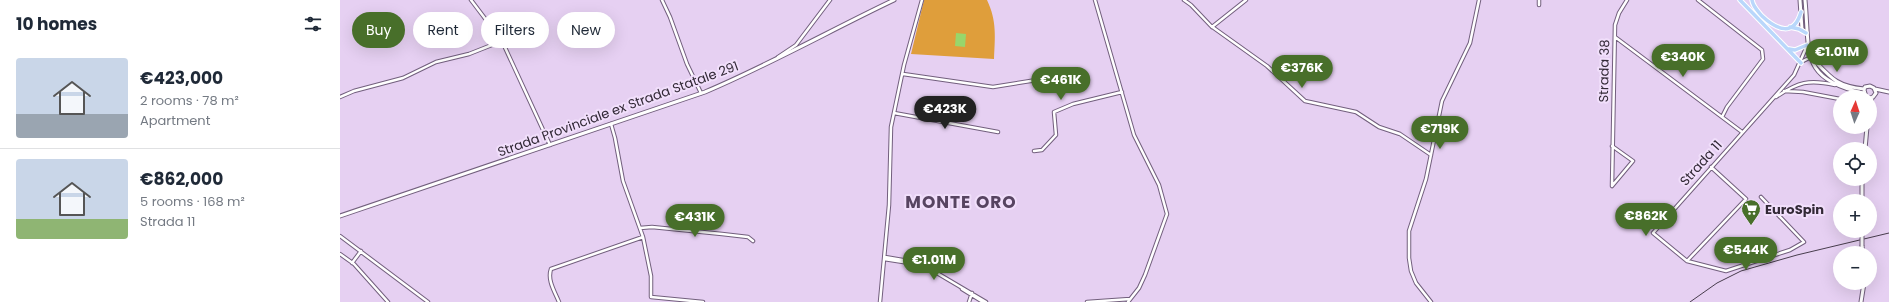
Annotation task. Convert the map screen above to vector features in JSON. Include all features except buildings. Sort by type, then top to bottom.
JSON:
[{"type":"main road","points":[[1740,0],[1801,63]]},
{"type":"main road","points":[[1752,0],[1756,9],[1772,25],[1784,28],[1790,27],[1799,29],[1806,33]]},
{"type":"main road","points":[[1790,27],[1799,19],[1801,12]]},
{"type":"main road","points":[[1788,49],[1795,50],[1807,45]]},
{"type":"street","points":[[471,0],[481,13]]},
{"type":"street","points":[[662,0],[670,17],[687,64],[702,93]]},
{"type":"street","points":[[770,62],[796,45],[830,0]]},
{"type":"street","name":"Strada Provinciale ex Strada Statale 291","points":[[340,216],[702,93],[754,71],[816,38],[894,0]]},
{"type":"street","points":[[880,302],[889,205],[891,127],[922,0]]},
{"type":"street","points":[[1095,0],[1134,135],[1159,185],[1167,214],[1145,275],[1128,302]]},
{"type":"street","points":[[1184,0],[1191,5],[1212,27],[1266,66],[1305,101],[1356,112],[1379,127],[1400,134],[1431,155]]},
{"type":"street","points":[[1212,27],[1246,0]]},
{"type":"street","points":[[1431,302],[1416,283],[1411,271],[1409,258],[1410,226],[1426,179],[1442,101],[1470,43],[1479,0]]},
{"type":"street","points":[[1539,0],[1539,5]]},
{"type":"street","name":"Strada 38","points":[[1612,146],[1633,161],[1612,186],[1612,146],[1615,25],[1619,13],[1627,0]]},
{"type":"street","points":[[1698,0],[1762,50],[1762,59],[1727,107],[1722,117]]},
{"type":"street","points":[[1800,0],[1802,29],[1806,33]]},
{"type":"street","points":[[1805,0],[1807,45],[1812,63],[1820,74],[1835,85],[1848,90]]},
{"type":"street","points":[[1615,37],[1742,132]]},
{"type":"street","name":"Strada 11","points":[[1687,261],[1652,233],[1794,74],[1801,63],[1807,45]]},
{"type":"street","points":[[340,97],[354,91],[402,78],[436,62],[469,54],[484,48]]},
{"type":"street","points":[[505,48],[550,145]]},
{"type":"street","points":[[1811,57],[1821,70],[1836,82],[1854,88],[1864,89],[1870,86],[1875,89],[1888,92]]},
{"type":"street","name":"Strada 11","points":[[1801,63],[1811,57]]},
{"type":"street","points":[[903,74],[993,87],[1043,79]]},
{"type":"street","name":"Strada 11","points":[[1772,99],[1795,85],[1810,81],[1835,85]]},
{"type":"street","points":[[1784,91],[1803,92],[1833,98]]},
{"type":"street","points":[[1034,151],[1042,150],[1056,135],[1054,112],[1073,104],[1122,92]]},
{"type":"street","points":[[1877,95],[1888,92]]},
{"type":"street","points":[[894,113],[998,132]]},
{"type":"street","points":[[611,124],[615,138],[622,181],[643,237],[651,276],[651,297],[703,302]]},
{"type":"street","points":[[1711,167],[1746,199],[1687,261],[1726,271],[1790,250],[1802,244],[1804,242],[1761,197]]},
{"type":"street","points":[[640,228],[652,227],[722,234],[748,237],[753,241]]},
{"type":"street","points":[[340,236],[428,302]]},
{"type":"street","points":[[560,302],[551,282],[549,274],[551,269],[643,237]]},
{"type":"street","points":[[352,263],[361,251]]},
{"type":"street","points":[[340,254],[352,263],[388,302]]},
{"type":"street","points":[[884,258],[920,263],[986,302]]},
{"type":"street","points":[[1861,302],[1863,290]]},
{"type":"street","points":[[970,302],[972,294]]},
{"type":"street","points":[[972,294],[983,302]]},
{"type":"street","points":[[1087,302],[1131,299]]},
{"type":"shaded area","points":[[924,0],[987,0],[994,22],[994,59],[911,54]]},
{"type":"shaded area","points":[[956,33],[966,34],[965,47],[955,46]]},
{"type":"railway","points":[[1690,302],[1717,283],[1741,271],[1797,255],[1889,233]]},
{"type":"place","name":"EuroSpin","points":[[1751,226]]},
{"type":"district","name":"MONTE ORO","points":[[961,202]]}]
